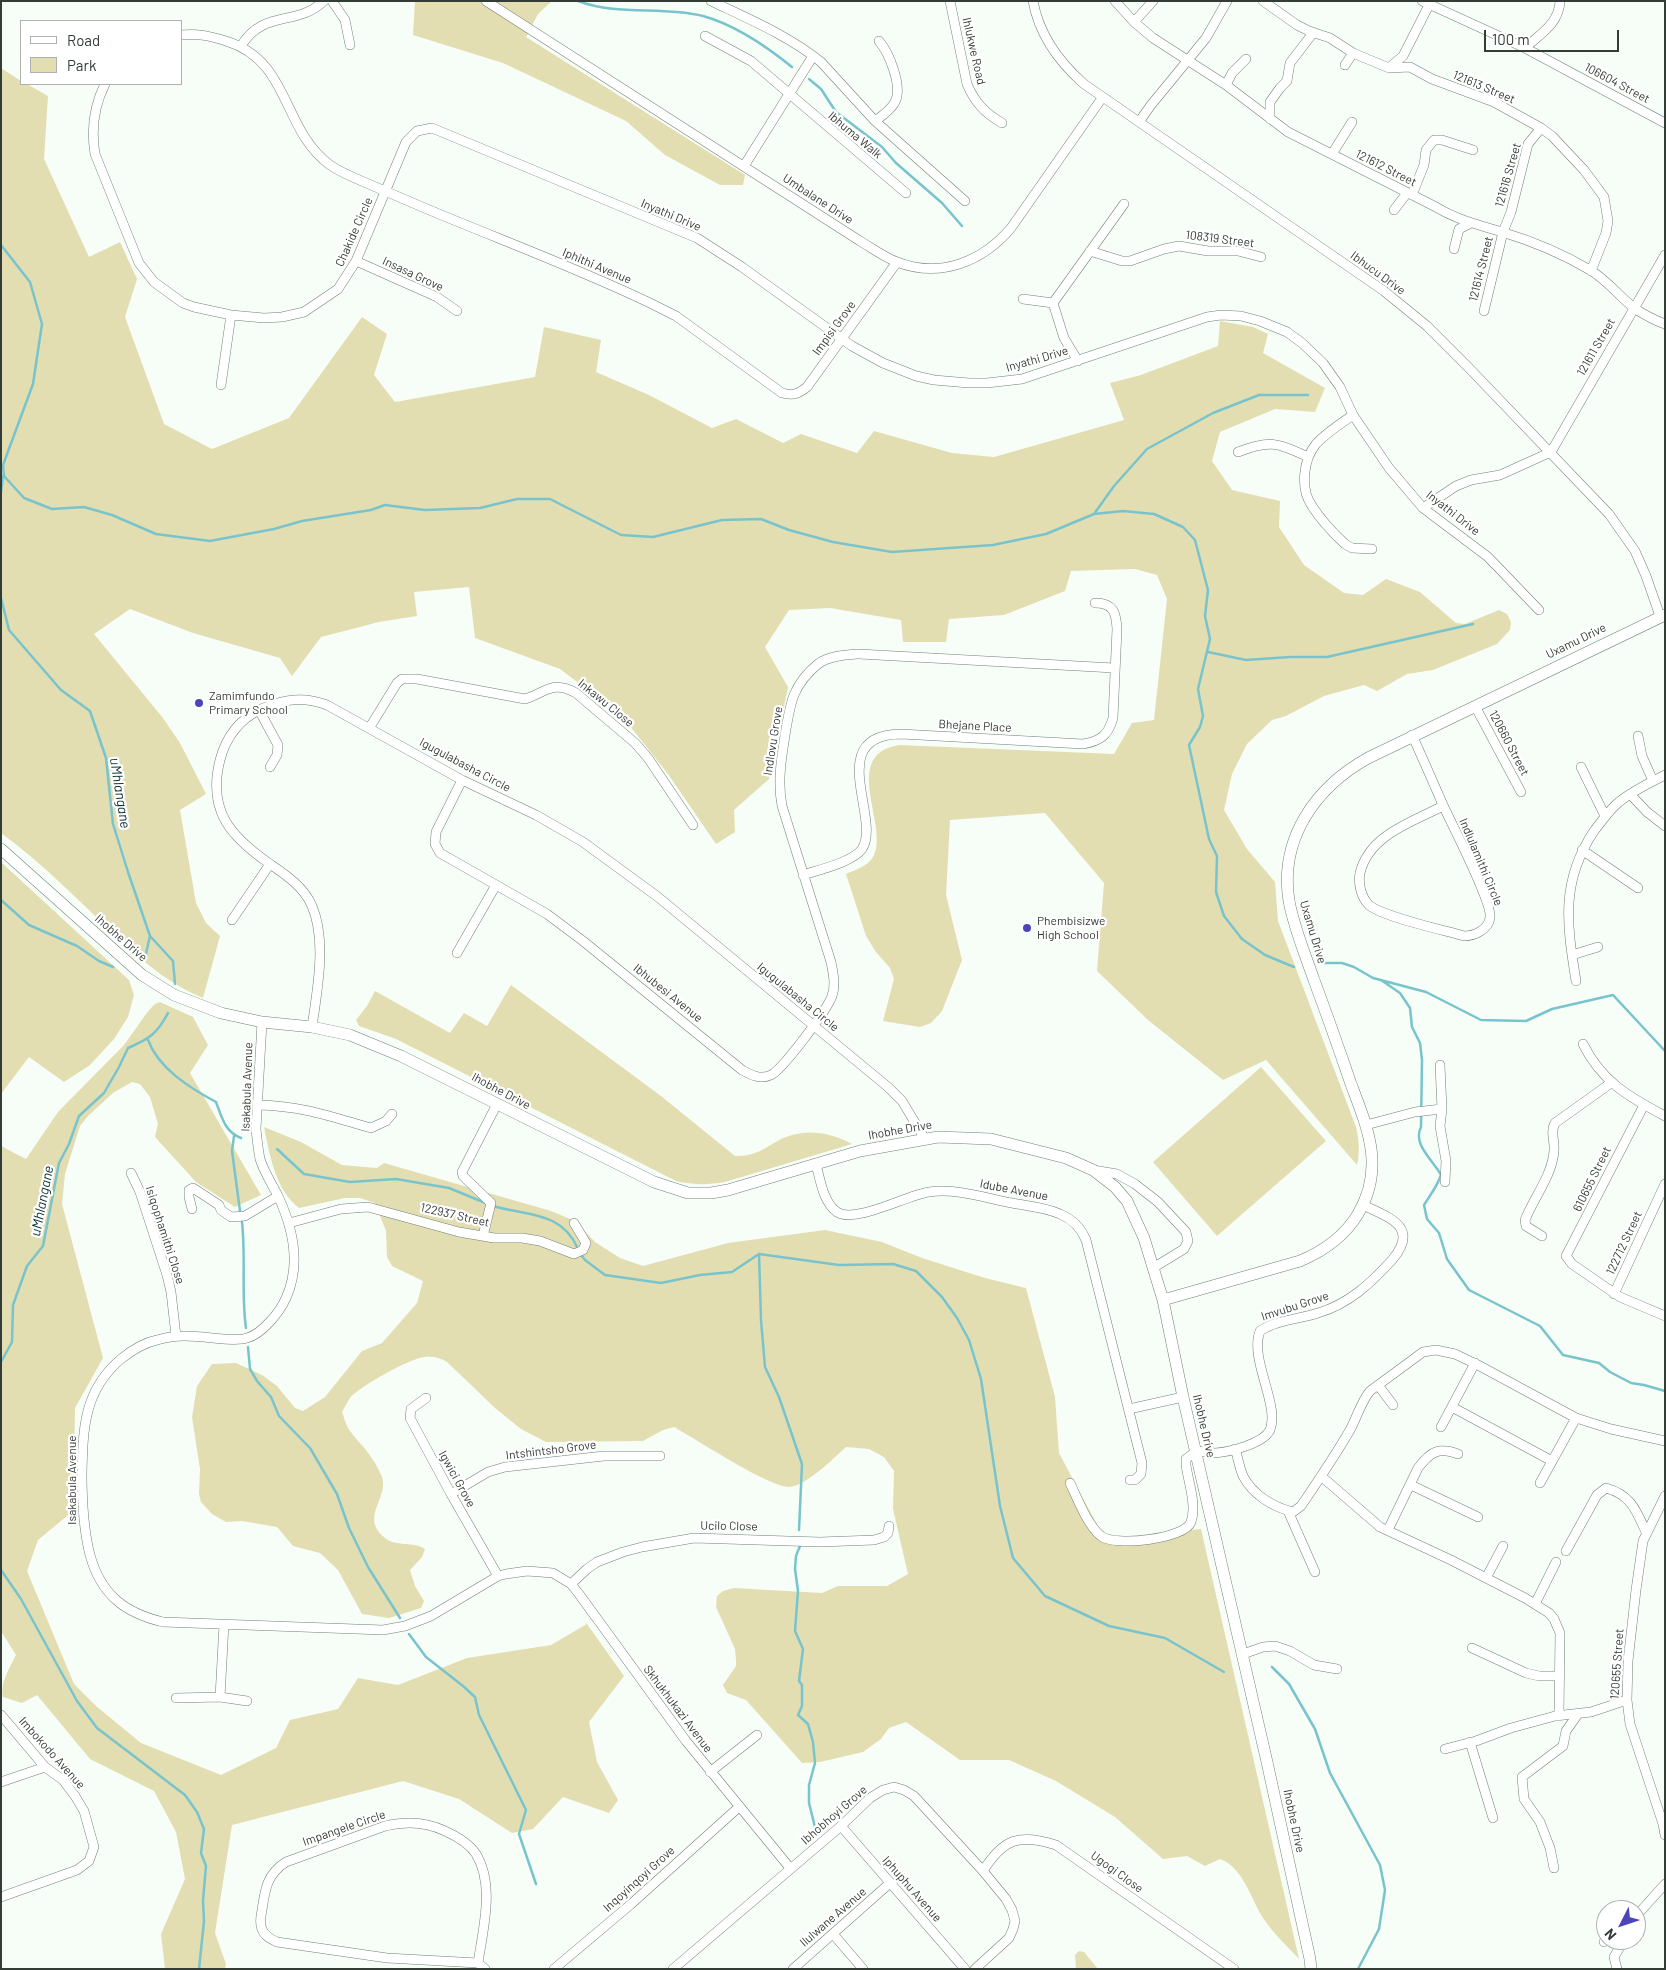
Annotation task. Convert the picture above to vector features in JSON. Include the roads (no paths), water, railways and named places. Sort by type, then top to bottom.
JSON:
[{"type":"street","points":[[241,46],[251,33],[262,24],[308,13],[324,1]]},
{"type":"street","points":[[332,1],[345,20],[350,45]]},
{"type":"street","name":"Umbalane Drive","points":[[486,1],[860,241],[897,262],[921,267],[948,266],[972,260],[994,246],[1012,228],[1102,98]]},
{"type":"street","name":"Ibhuma Walk","points":[[712,1],[769,29],[821,62],[875,121],[965,201]]},
{"type":"street","name":"Ihlukwe Road","points":[[950,1],[967,84],[972,96],[984,111],[1002,123]]},
{"type":"street","name":"Ibhucu Drive","points":[[1033,1],[1044,33],[1060,59],[1075,77],[1102,98],[1384,291],[1427,326],[1608,514],[1635,552],[1663,616]]},
{"type":"street","name":"121612 Street","points":[[1115,1],[1134,22],[1153,38],[1226,85],[1296,137],[1452,217],[1469,224],[1503,232],[1544,247],[1591,271],[1613,287],[1634,308],[1665,324]]},
{"type":"street","points":[[1139,122],[1206,38],[1227,1]]},
{"type":"street","points":[[1263,1],[1286,18],[1313,33],[1330,38],[1353,53],[1390,68],[1410,67],[1403,56]]},
{"type":"street","points":[[1525,48],[1551,25],[1556,18],[1560,1]]},
{"type":"street","points":[[1134,22],[1153,2]]},
{"type":"street","points":[[1390,68],[1403,56],[1425,3]]},
{"type":"street","name":"106604 Street","points":[[1425,3],[1525,48],[1665,123]]},
{"type":"street","points":[[1270,119],[1270,102],[1287,81],[1290,63],[1313,33]]},
{"type":"street","name":"Chakide Circle","points":[[105,85],[97,103],[93,124],[95,154],[127,237],[139,263],[154,282],[183,303],[231,315],[264,318],[282,317],[304,312],[338,289],[356,262],[385,191],[331,165],[314,151],[298,127],[269,70],[255,56],[241,46],[198,34],[182,35]]},
{"type":"street","name":"Ibhuma Walk","points":[[705,36],[750,61],[906,194]]},
{"type":"street","name":"Ibhuma Walk","points":[[875,121],[891,108],[897,96],[892,64],[887,52],[879,41]]},
{"type":"street","points":[[1345,65],[1353,53]]},
{"type":"street","points":[[744,166],[813,56]]},
{"type":"street","points":[[1226,85],[1232,73],[1246,58]]},
{"type":"street","name":"121613 Street","points":[[1410,67],[1432,79],[1494,102],[1541,128],[1552,136],[1584,170],[1604,197],[1608,221],[1606,233],[1591,271]]},
{"type":"street","points":[[1332,154],[1352,122]]},
{"type":"street","name":"Inyathi Drive","points":[[385,191],[410,136],[426,128],[440,130],[697,238],[742,267],[867,355],[916,376],[951,382],[987,383],[1014,380],[1040,374],[1207,317],[1221,315],[1241,316],[1260,321],[1287,332],[1324,363],[1340,387],[1352,415],[1389,468],[1422,508],[1488,557],[1539,610]]},
{"type":"street","name":"121616 Street","points":[[1503,232],[1511,212],[1528,144],[1541,128]]},
{"type":"street","points":[[1394,210],[1409,194],[1424,166],[1426,150],[1434,140],[1442,140],[1473,150]]},
{"type":"street","name":"Iphithi Avenue","points":[[385,191],[650,303],[676,316],[782,392]]},
{"type":"street","points":[[1053,303],[1124,204]]},
{"type":"street","points":[[1454,249],[1459,229],[1469,224]]},
{"type":"street","name":"121614 Street","points":[[1484,311],[1503,232]]},
{"type":"street","name":"108319 Street","points":[[1090,251],[1122,261],[1130,261],[1178,246],[1208,251],[1238,251],[1261,257]]},
{"type":"street","name":"121611 Street","points":[[1550,452],[1665,255]]},
{"type":"street","name":"Insasa Grove","points":[[356,262],[438,297],[458,311]]},
{"type":"street","name":"Impisi Grove","points":[[782,392],[795,395],[807,387],[897,262]]},
{"type":"street","points":[[1023,299],[1053,303]]},
{"type":"street","points":[[1053,303],[1064,338],[1078,361]]},
{"type":"street","points":[[221,385],[231,315]]},
{"type":"street","points":[[1352,415],[1316,444],[1308,457],[1305,472],[1306,491],[1311,506],[1345,544],[1352,548],[1372,549]]},
{"type":"street","points":[[1238,452],[1256,445],[1270,443],[1288,447],[1308,457]]},
{"type":"street","points":[[1422,508],[1456,486],[1470,480],[1500,475],[1550,452]]},
{"type":"street","name":"Bhejane Place","points":[[803,875],[852,857],[861,850],[866,840],[859,785],[860,765],[865,749],[871,741],[888,734],[1082,744],[1101,739],[1110,730],[1113,718],[1116,617],[1109,605],[1095,603]]},
{"type":"street","name":"Uxamu Drive","points":[[1163,1300],[1310,1256],[1340,1237],[1355,1219],[1369,1189],[1372,1167],[1371,1146],[1366,1125],[1293,918],[1289,898],[1288,878],[1292,849],[1299,829],[1316,799],[1331,783],[1350,768],[1412,735],[1663,616]]},
{"type":"street","name":"Indlovu Grove","points":[[814,1026],[833,994],[834,979],[831,962],[782,806],[779,790],[783,747],[794,696],[803,679],[819,663],[843,655],[859,654],[1114,668]]},
{"type":"street","name":"Inkawu Close","points":[[370,727],[392,688],[402,680],[417,679],[525,699],[536,696],[548,688],[561,686],[568,688],[576,692],[635,743],[648,758],[693,825]]},
{"type":"street","name":"Igugulabasha Circle","points":[[312,1027],[320,952],[312,904],[298,885],[244,845],[232,833],[222,813],[216,788],[220,760],[230,737],[246,716],[278,702],[306,699],[327,705],[370,727],[462,780],[536,815],[584,842],[658,897],[902,1101],[925,1139]]},
{"type":"street","name":"120660 Street","points":[[1475,706],[1521,792]]},
{"type":"street","points":[[259,710],[278,747],[276,757],[270,767]]},
{"type":"street","name":"Indlulamithi Circle","points":[[1412,735],[1466,852],[1488,907],[1490,917],[1487,924],[1480,932],[1473,936],[1464,936],[1381,912],[1369,905],[1362,895],[1359,881],[1366,857],[1374,846],[1386,836],[1444,806]]},
{"type":"street","points":[[1638,736],[1642,756],[1653,781]]},
{"type":"street","points":[[1581,767],[1605,816]]},
{"type":"street","points":[[1576,982],[1569,941],[1568,909],[1571,882],[1582,850],[1605,816],[1618,802],[1665,775]]},
{"type":"street","name":"Ibhubesi Avenue","points":[[462,780],[436,832],[435,844],[440,853],[548,914],[584,940],[742,1070],[753,1076],[772,1075],[782,1066],[814,1026]]},
{"type":"street","points":[[1630,794],[1647,812],[1665,826]]},
{"type":"street","name":"Ihobhe Drive","points":[[1,849],[131,966],[174,995],[204,1007],[262,1022],[312,1027],[350,1035],[371,1042],[654,1182],[688,1193],[711,1193],[728,1190],[860,1151],[938,1137],[991,1139],[1066,1158],[1093,1170],[1115,1187],[1127,1201],[1136,1218],[1163,1300],[1183,1397],[1243,1654],[1311,1969]]},
{"type":"street","points":[[1582,850],[1638,888]]},
{"type":"street","points":[[232,920],[270,864]]},
{"type":"street","points":[[457,954],[496,885]]},
{"type":"street","points":[[1572,955],[1598,947]]},
{"type":"street","name":"Isakabula Avenue","points":[[262,1022],[258,1145],[260,1159],[289,1223],[294,1252],[294,1268],[286,1297],[271,1321],[249,1338],[176,1336],[142,1345],[128,1353],[108,1372],[93,1394],[88,1409],[83,1442],[84,1530],[91,1558],[98,1575],[106,1589],[120,1605],[132,1612],[163,1622],[336,1630],[392,1629],[405,1626],[431,1616],[498,1576],[527,1571],[543,1573]]},
{"type":"street","points":[[1583,1044],[1590,1059],[1610,1083],[1665,1116]]},
{"type":"street","points":[[1440,1065],[1442,1109],[1440,1126],[1446,1161],[1445,1182]]},
{"type":"street","points":[[1542,1236],[1526,1226],[1525,1220],[1552,1164],[1554,1149],[1553,1128],[1555,1123],[1610,1083]]},
{"type":"street","points":[[483,1236],[490,1207],[463,1176],[462,1172],[497,1104]]},
{"type":"street","points":[[258,1105],[316,1111],[371,1128],[386,1121],[392,1114]]},
{"type":"street","name":"610655 Street","points":[[1572,1264],[1566,1256],[1644,1105]]},
{"type":"street","points":[[1366,1125],[1415,1112],[1442,1109]]},
{"type":"street","name":"Idube Avenue","points":[[816,1164],[827,1200],[836,1212],[843,1214],[850,1215],[863,1212],[919,1194],[964,1193],[1047,1209],[1061,1214],[1082,1231],[1086,1240],[1129,1409],[1142,1470],[1135,1480],[1130,1480]]},
{"type":"street","points":[[1093,1170],[1117,1174],[1135,1184],[1158,1202],[1186,1232],[1188,1241],[1184,1249],[1153,1268]]},
{"type":"street","name":"Isiqophamithi Close","points":[[131,1173],[140,1192],[171,1292],[176,1336]]},
{"type":"street","name":"122712 Street","points":[[1572,1264],[1614,1294],[1665,1184]]},
{"type":"street","points":[[192,1209],[189,1190],[193,1188],[213,1200],[219,1205],[221,1210],[231,1217],[245,1216],[278,1196]]},
{"type":"street","name":"Imvubu Grove","points":[[1196,1452],[1215,1453],[1235,1449],[1257,1442],[1265,1437],[1270,1429],[1270,1408],[1260,1365],[1258,1343],[1260,1331],[1268,1326],[1320,1312],[1353,1297],[1376,1277],[1402,1245],[1404,1238],[1401,1228],[1385,1216],[1363,1205]]},
{"type":"street","name":"122937 Street","points":[[289,1223],[341,1209],[368,1207],[459,1232],[494,1238],[522,1238],[540,1241],[574,1254],[583,1250],[586,1243],[574,1223]]},
{"type":"street","points":[[1614,1294],[1665,1316]]},
{"type":"street","points":[[1235,1449],[1243,1476],[1251,1487],[1269,1503],[1293,1512],[1301,1506],[1321,1476],[1352,1426],[1365,1399],[1378,1385],[1423,1352],[1436,1350],[1455,1354],[1475,1363],[1576,1418],[1611,1429],[1665,1441]]},
{"type":"street","points":[[1441,1427],[1475,1363]]},
{"type":"street","points":[[1378,1385],[1393,1405]]},
{"type":"street","points":[[1129,1409],[1183,1397]]},
{"type":"street","name":"Igwici Grove","points":[[426,1398],[411,1409],[410,1418],[498,1576]]},
{"type":"street","points":[[1452,1407],[1552,1461]]},
{"type":"street","points":[[1540,1483],[1576,1418]]},
{"type":"street","points":[[1388,1530],[1418,1468],[1432,1453],[1448,1450],[1458,1454]]},
{"type":"street","points":[[1070,1483],[1094,1528],[1104,1538],[1122,1541],[1177,1534],[1189,1525],[1193,1515],[1186,1458],[1196,1452]]},
{"type":"street","name":"Intshintsho Grove","points":[[451,1494],[482,1475],[506,1467],[604,1456],[660,1456]]},
{"type":"street","points":[[1321,1476],[1367,1517],[1388,1530],[1486,1578],[1549,1613],[1558,1625],[1560,1633],[1559,1716]]},
{"type":"street","points":[[1410,1485],[1478,1517]]},
{"type":"street","points":[[1566,1551],[1597,1495],[1606,1488],[1615,1490],[1627,1498],[1636,1511],[1646,1532]]},
{"type":"street","name":"120655 Street","points":[[1665,1496],[1646,1532],[1636,1590],[1628,1661],[1627,1700],[1630,1724],[1664,1824],[1665,1835]]},
{"type":"street","points":[[1288,1510],[1315,1572]]},
{"type":"street","name":"Ucilo Close","points":[[571,1584],[597,1562],[622,1552],[642,1547],[694,1538],[820,1542],[874,1540],[884,1537],[888,1533],[889,1526]]},
{"type":"street","points":[[1486,1578],[1503,1546]]},
{"type":"street","points":[[1535,1604],[1556,1562]]},
{"type":"street","name":"Skhukhukazi Avenue","points":[[543,1573],[553,1573],[571,1584],[686,1741],[790,1868]]},
{"type":"street","points":[[220,1698],[224,1624]]},
{"type":"street","points":[[1243,1654],[1263,1647],[1275,1646],[1314,1665],[1337,1669]]},
{"type":"street","points":[[1472,1648],[1526,1673],[1539,1676],[1560,1676]]},
{"type":"street","points":[[176,1698],[220,1698],[247,1701]]},
{"type":"street","points":[[1445,1749],[1511,1728],[1559,1716],[1591,1712],[1627,1700]]},
{"type":"street","points":[[1554,1868],[1550,1848],[1540,1822],[1524,1800],[1522,1777],[1563,1746],[1566,1730],[1578,1714]]},
{"type":"street","name":"Imbokodo Avenue","points":[[1,1715],[45,1767],[62,1780],[81,1804],[90,1831],[93,1852],[87,1864],[77,1870],[1,1897]]},
{"type":"street","points":[[710,1772],[757,1736]]},
{"type":"street","points":[[1470,1742],[1493,1818]]},
{"type":"street","points":[[1,1782],[45,1767]]},
{"type":"street","name":"Ibhobhoyi Grove","points":[[673,1969],[841,1826],[870,1798],[880,1791],[894,1787],[914,1796],[983,1871],[1006,1899],[1012,1910],[1014,1921],[1013,1930],[1009,1938],[975,1969]]},
{"type":"street","name":"Inqoyinqoyi Grove","points":[[554,1969],[630,1905],[739,1807]]},
{"type":"street","name":"Impangele Circle","points":[[387,1958],[277,1942],[264,1933],[260,1923],[264,1889],[268,1880],[278,1867],[286,1862],[385,1826],[402,1822],[420,1823],[437,1827],[464,1842],[475,1852],[480,1864],[487,1902],[482,1966]]},
{"type":"street","name":"Iphuphu Avenue","points":[[841,1826],[965,1969]]},
{"type":"street","name":"Ugogi Close","points":[[983,1871],[995,1853],[1006,1845],[1022,1839],[1040,1840],[1056,1845],[1234,1969]]},
{"type":"street","name":"Ilulwane Avenue","points":[[793,1969],[890,1883]]},
{"type":"street","points":[[1646,1905],[1665,1884]]},
{"type":"street","points":[[833,1934],[862,1969]]},
{"type":"street","points":[[1617,1969],[1614,1956],[1618,1950]]},
{"type":"street","points":[[386,1969],[387,1958],[482,1966]]},
{"type":"waterway","points":[[578,1],[593,6],[624,10],[687,13],[703,16],[727,25],[750,37],[792,67]]},
{"type":"waterway","points":[[809,79],[821,89],[836,112],[882,147],[896,163],[942,203],[962,226]]},
{"type":"waterway","name":"uMhlangane","points":[[1,245],[30,282],[42,324],[33,384],[3,465]]},
{"type":"waterway","points":[[1094,514],[1114,486],[1147,449],[1213,413],[1259,395],[1308,395]]},
{"type":"waterway","points":[[3,466],[4,476],[24,498],[52,509],[84,507],[112,515],[156,534],[210,541],[274,529],[302,521],[371,510],[385,505],[425,510],[480,508],[517,499],[550,499],[621,535],[653,537],[722,520],[761,519],[789,530],[833,542],[892,552],[993,545],[1046,534],[1094,514],[1123,511],[1154,514],[1183,527],[1195,540],[1208,590],[1205,616],[1210,639],[1198,689],[1203,716],[1200,727],[1189,745],[1209,839],[1217,856],[1216,892],[1224,916],[1242,939],[1265,955],[1294,967]]},
{"type":"waterway","name":"uMhlangane","points":[[1,492],[3,476]]},
{"type":"waterway","name":"uMhlangane","points":[[1,598],[9,630],[61,690],[90,711],[106,758],[113,824],[150,936],[173,961],[175,984]]},
{"type":"waterway","points":[[1208,652],[1246,660],[1327,657],[1473,624]]},
{"type":"waterway","points":[[1,900],[29,925],[77,946],[99,961],[113,967]]},
{"type":"waterway","points":[[145,958],[150,936]]},
{"type":"waterway","points":[[1318,963],[1342,963],[1354,967],[1373,978],[1426,992],[1481,1020],[1526,1021],[1552,1009],[1613,995],[1665,1051]]},
{"type":"waterway","points":[[1381,980],[1400,993],[1410,1008],[1412,1027],[1420,1043],[1422,1060],[1421,1127],[1419,1140],[1441,1175],[1424,1205],[1427,1219],[1439,1233],[1447,1259],[1469,1290],[1540,1326],[1563,1355],[1599,1363],[1610,1372],[1631,1383],[1665,1391]]},
{"type":"waterway","name":"uMhlangane","points":[[1,1362],[12,1342],[13,1305],[27,1266],[43,1246],[59,1163],[69,1144],[79,1116],[104,1093],[128,1048],[152,1035],[168,1013]]},
{"type":"waterway","points":[[148,1040],[167,1069],[186,1084],[216,1102],[222,1119],[228,1128],[241,1138]]},
{"type":"waterway","points":[[234,1136],[232,1151],[240,1211]]},
{"type":"waterway","points":[[277,1149],[304,1174],[350,1182],[396,1179],[449,1188],[488,1204]]},
{"type":"waterway","points":[[493,1206],[553,1221],[563,1228],[578,1249]]},
{"type":"waterway","points":[[242,1222],[246,1328]]},
{"type":"waterway","points":[[759,1254],[761,1320],[765,1367],[779,1397],[802,1464],[799,1530]]},
{"type":"waterway","points":[[582,1256],[605,1275],[661,1283],[700,1275],[732,1272],[759,1254],[839,1265],[893,1264],[916,1271],[942,1297],[957,1318],[969,1340],[981,1379],[1000,1506],[1013,1558],[1045,1596],[1109,1626],[1165,1638],[1224,1672]]},
{"type":"waterway","points":[[248,1347],[250,1369],[257,1381],[271,1397],[279,1416],[310,1448],[337,1494],[349,1528],[368,1567],[400,1618]]},
{"type":"waterway","points":[[800,1546],[796,1556],[795,1569],[798,1591],[795,1631],[803,1649],[799,1681],[802,1685],[802,1706],[798,1715],[808,1724],[813,1742],[815,1763],[809,1785],[809,1803],[816,1831]]},
{"type":"waterway","points":[[1,1570],[21,1599],[77,1701],[97,1728],[185,1795],[197,1812],[204,1829],[201,1853],[206,1866],[203,1901],[204,1921],[199,1969]]},
{"type":"waterway","points":[[409,1634],[426,1657],[475,1697],[479,1715],[526,1810],[519,1834],[536,1884]]},
{"type":"waterway","points":[[1272,1667],[1289,1684],[1315,1729],[1330,1773],[1380,1865],[1385,1890],[1379,1929],[1358,1969]]},
{"type":"place","name":"Zamimfundo Primary School","points":[[199,703]]},
{"type":"place","name":"Phembisizwe High School","points":[[1027,928]]}]
